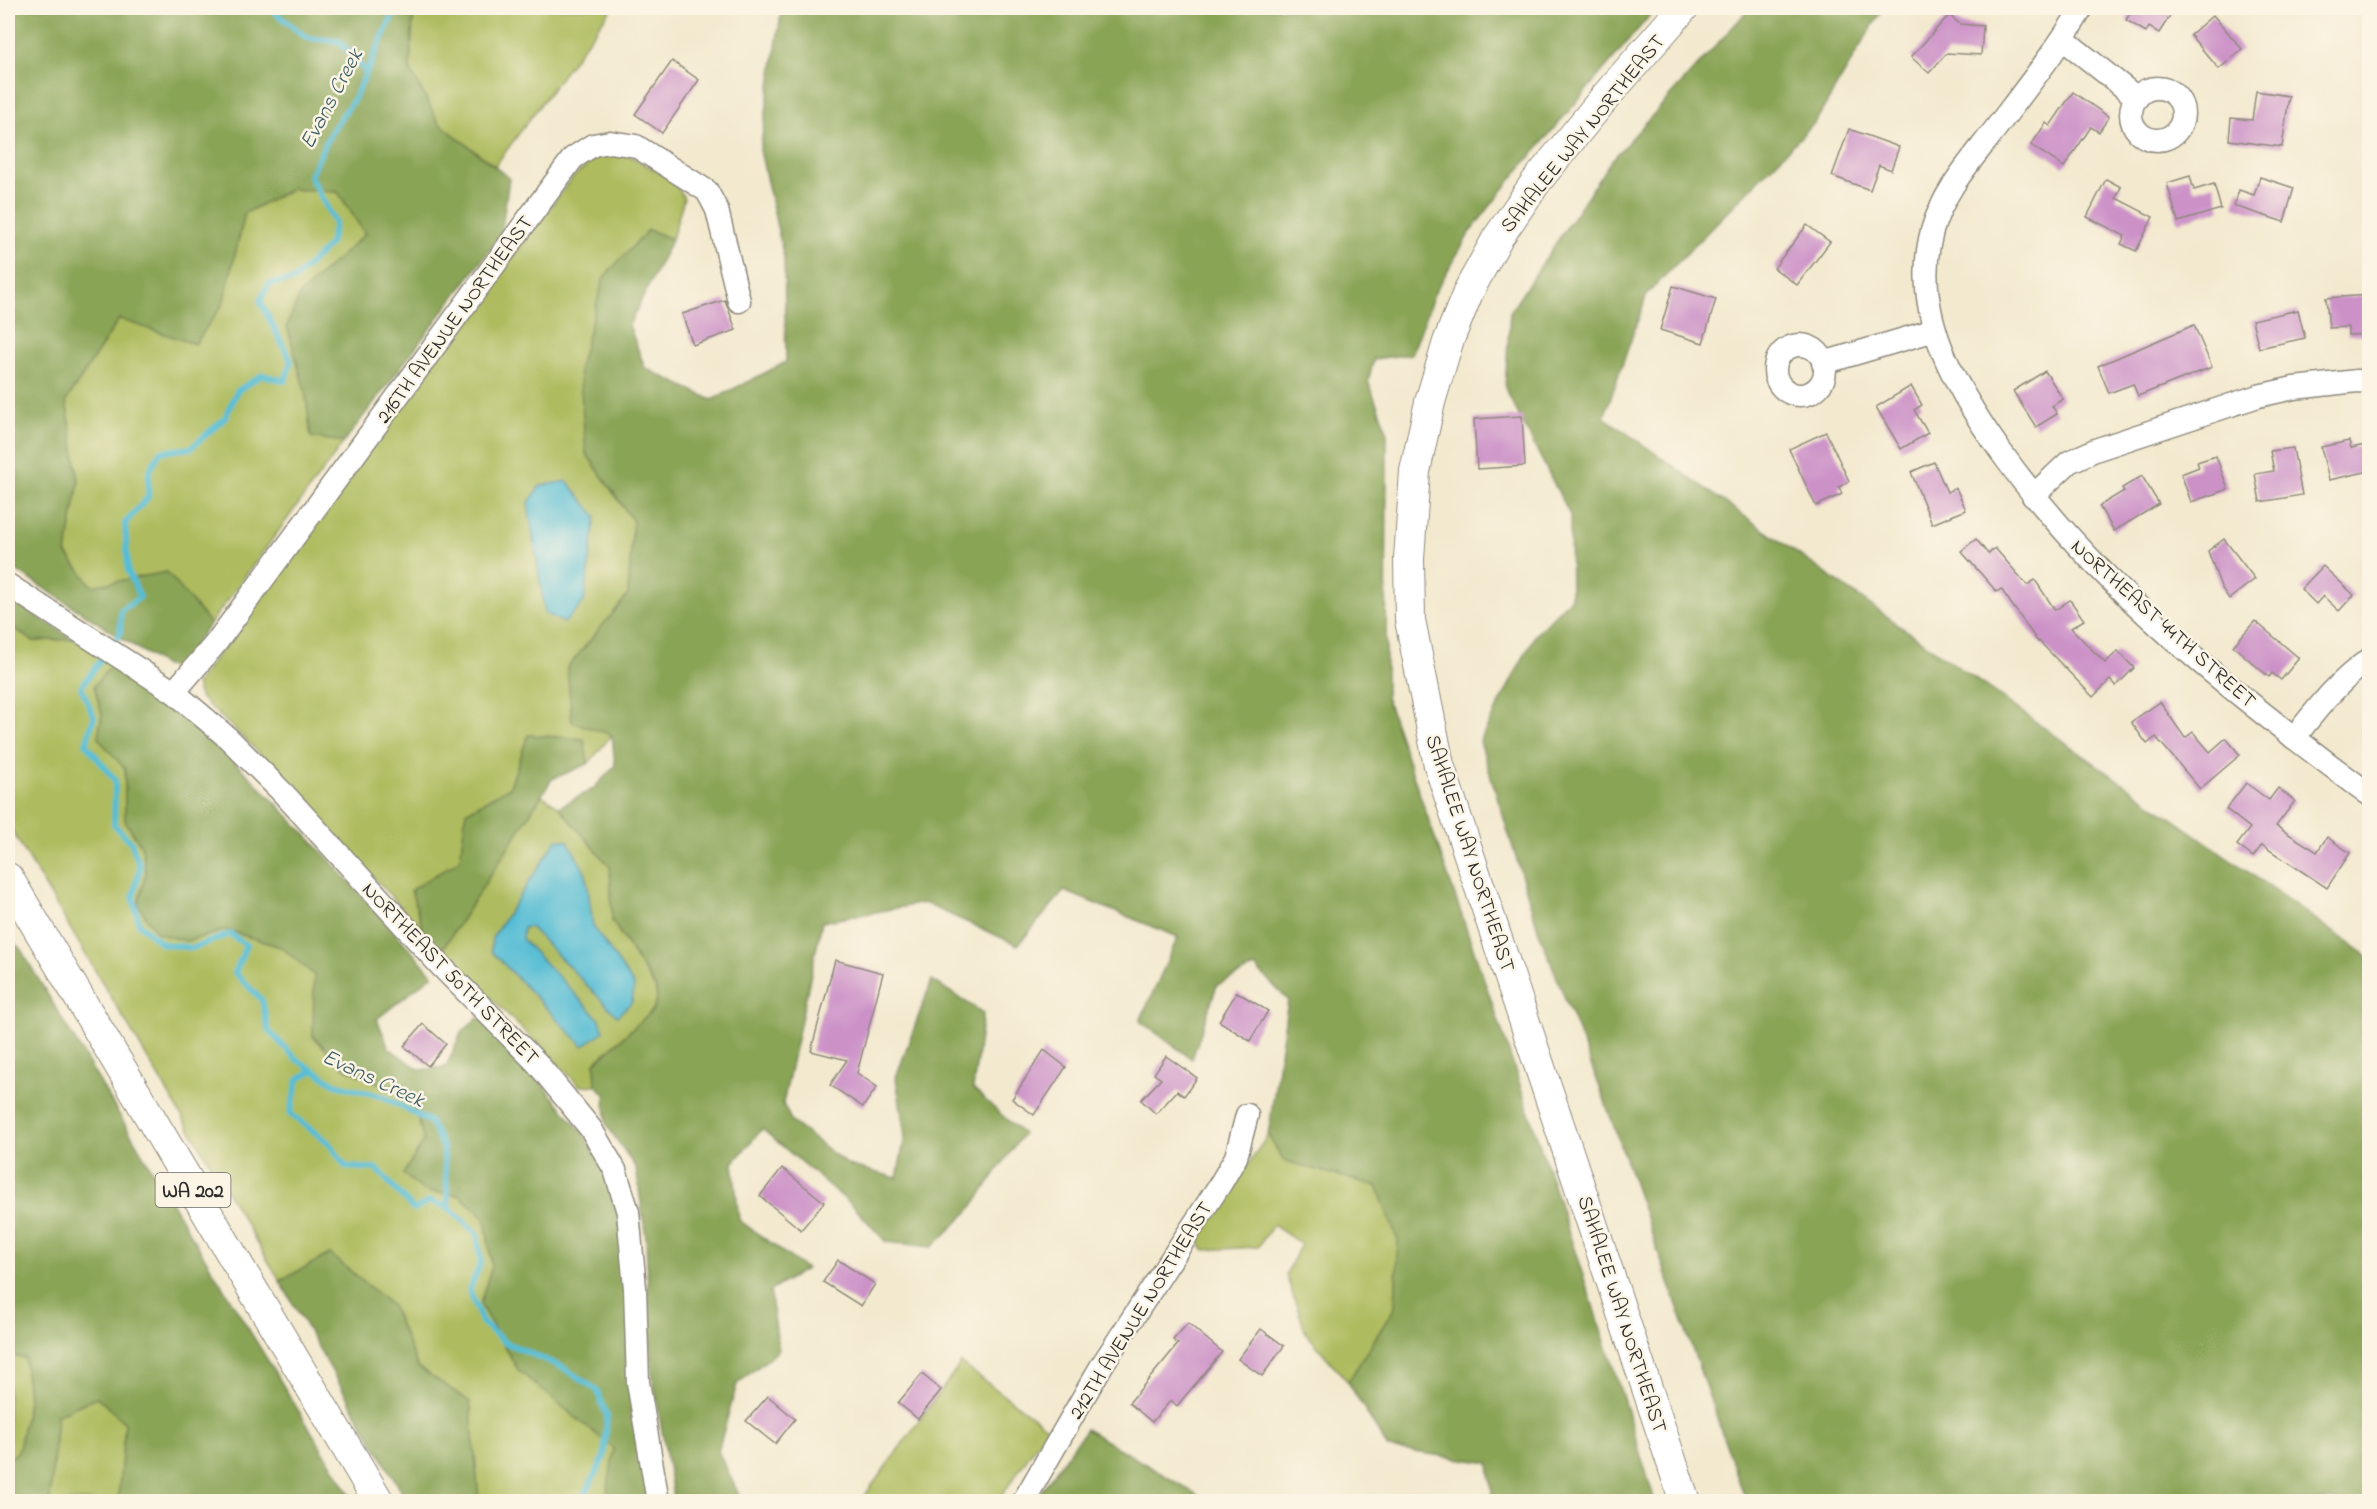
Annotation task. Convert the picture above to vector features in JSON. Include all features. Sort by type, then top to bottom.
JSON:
[{"type":"main road","name":"SAHALEE WAY NORTHEAST","points":[[1683,8],[1606,96],[1536,182],[1497,239],[1469,290],[1448,342],[1430,402],[1415,471],[1409,559],[1410,620],[1439,765],[1685,1502]]},
{"type":"main road","name":"WA 202","points":[[8,878],[379,1502]]},
{"type":"street","points":[[1823,363],[1935,330],[1928,302],[1926,266],[1932,232],[1945,197],[2064,39],[2082,8]]},
{"type":"street","points":[[2064,39],[2137,98]]},
{"type":"street","name":"216TH AVENUE NORTHEAST","points":[[174,692],[216,643],[573,158],[594,145],[610,142],[636,146],[707,191],[717,210],[739,302]]},
{"type":"street","name":"NORTHEAST 44TH STREET","points":[[1935,330],[1954,378],[1973,412],[2033,496],[2076,545],[2138,606],[2237,693],[2370,795]]},
{"type":"street","points":[[2033,496],[2069,462],[2095,450],[2258,396],[2295,388],[2357,381],[2370,382]]},
{"type":"street","name":"NORTHEAST 50TH STREET","points":[[8,585],[174,692],[228,738],[284,794],[442,967],[537,1063],[591,1129],[615,1170],[628,1212],[635,1288],[638,1382],[658,1502]]},
{"type":"street","points":[[2294,738],[2326,697],[2370,658]]},
{"type":"street","name":"212TH AVENUE NORTHEAST","points":[[1023,1502],[1102,1365],[1221,1183],[1236,1157],[1247,1114]]},
{"type":"green space","points":[[8,8],[400,8],[413,17],[410,69],[439,123],[509,178],[501,235],[344,442],[311,437],[306,395],[287,326],[300,294],[365,234],[338,192],[291,189],[245,213],[223,304],[195,344],[119,319],[66,401],[79,481],[66,553],[92,586],[167,572],[210,624],[177,667],[165,666],[8,565]]},
{"type":"green space","points":[[400,8],[612,8],[495,166],[439,123],[410,69],[413,17]]},
{"type":"green space","points":[[782,8],[1656,8],[1513,177],[1470,232],[1434,294],[1412,354],[1374,359],[1368,381],[1387,431],[1386,697],[1504,1037],[1655,1501],[1485,1501],[1492,1494],[1489,1463],[1388,1448],[1348,1382],[1395,1307],[1398,1241],[1377,1186],[1284,1161],[1268,1135],[1288,1000],[1255,967],[1217,985],[1192,1059],[1140,1021],[1178,937],[1064,891],[1018,945],[924,903],[822,922],[783,1104],[792,1122],[848,1165],[897,1178],[905,1136],[896,1077],[932,980],[983,1013],[973,1089],[1023,1134],[969,1211],[932,1247],[886,1242],[853,1206],[762,1129],[733,1163],[739,1220],[806,1269],[770,1291],[779,1350],[737,1384],[718,1451],[740,1497],[739,1501],[674,1501],[651,1367],[646,1238],[636,1168],[606,1124],[605,1094],[596,1085],[595,1063],[653,1010],[657,999],[656,988],[612,921],[610,867],[559,807],[593,789],[615,766],[612,735],[572,722],[567,668],[628,595],[633,521],[586,453],[579,367],[604,277],[648,230],[672,239],[629,325],[645,368],[712,400],[786,362],[784,258],[760,150]]},
{"type":"green space","points":[[1750,8],[1883,8],[1816,121],[1647,294],[1604,417],[2369,957],[2369,1501],[1746,1501],[1601,1090],[1539,932],[1480,741],[1535,635],[1571,598],[1570,515],[1505,388],[1510,312],[1610,162]]},
{"type":"green space","points":[[628,155],[673,180],[684,198],[672,239],[648,230],[586,453],[633,521],[628,595],[567,668],[612,735],[588,764],[584,739],[528,735],[510,787],[466,812],[460,860],[411,890],[424,932],[252,746],[200,697],[196,684],[475,305],[573,177],[599,156]]},
{"type":"green space","points":[[292,189],[338,192],[366,233],[300,294],[311,437],[344,442],[210,624],[167,572],[92,586],[66,553],[79,481],[66,401],[119,319],[223,304],[245,213]]},
{"type":"green space","points":[[8,598],[73,639],[33,641],[12,627],[8,627]]},
{"type":"green space","points":[[8,627],[12,627],[33,641],[73,639],[114,662],[94,686],[102,714],[98,737],[125,769],[125,821],[142,847],[146,873],[138,905],[186,941],[227,930],[281,947],[315,975],[313,1037],[346,1069],[412,1096],[424,1141],[424,1191],[459,1195],[485,1218],[492,1266],[480,1304],[519,1370],[615,1449],[606,1501],[479,1501],[470,1402],[418,1367],[392,1306],[330,1254],[280,1281],[8,824]]},
{"type":"green space","points":[[114,662],[173,706],[242,769],[339,870],[433,975],[377,1019],[389,1048],[420,1070],[446,1067],[461,1033],[479,1017],[537,1078],[585,1136],[611,1186],[621,1228],[651,1501],[606,1501],[614,1449],[518,1370],[480,1304],[492,1266],[485,1218],[459,1195],[424,1191],[403,1174],[424,1141],[412,1097],[346,1069],[313,1036],[314,975],[281,947],[227,930],[186,941],[157,933],[138,905],[146,873],[142,847],[125,821],[125,769],[98,738],[102,714],[94,686]]},
{"type":"green space","points":[[528,735],[584,739],[588,764],[552,779],[442,950],[424,932],[411,890],[460,860],[466,812],[510,787]]},
{"type":"green space","points":[[542,795],[559,807],[611,867],[612,921],[655,988],[657,999],[653,1010],[595,1062],[596,1085],[580,1086],[442,950]]},
{"type":"green space","points":[[8,939],[20,948],[183,1222],[354,1501],[118,1501],[125,1423],[97,1397],[57,1415],[50,1498],[47,1501],[8,1501],[8,1461],[19,1450],[28,1401],[25,1358],[8,1355]]},
{"type":"green space","points":[[1268,1135],[1285,1161],[1377,1185],[1398,1241],[1395,1307],[1348,1382],[1306,1333],[1286,1275],[1301,1244],[1273,1225],[1258,1247],[1204,1250],[1197,1240]]},
{"type":"green space","points":[[330,1254],[392,1306],[418,1367],[470,1402],[479,1501],[407,1501],[280,1281]]},
{"type":"green space","points":[[8,1355],[25,1358],[28,1401],[19,1450],[8,1461]]},
{"type":"green space","points":[[961,1363],[1048,1428],[998,1501],[860,1502]]},
{"type":"green space","points":[[97,1397],[125,1423],[118,1501],[47,1502],[50,1498],[57,1415]]},
{"type":"green space","points":[[1086,1429],[1203,1498],[1207,1501],[1033,1502]]},
{"type":"water","points":[[567,481],[596,516],[584,602],[564,623],[545,613],[528,504],[540,486]]},
{"type":"water","points":[[557,839],[568,841],[586,874],[593,926],[634,985],[632,1002],[617,1016],[530,927],[523,928],[522,939],[600,1020],[604,1031],[583,1046],[491,951],[492,938]]},
{"type":"building","points":[[2133,8],[2175,8],[2159,33],[2149,27],[2146,32],[2126,20]]},
{"type":"building","points":[[1949,15],[1960,24],[1983,26],[1981,55],[1947,53],[1929,73],[1911,57]]},
{"type":"building","points":[[2213,15],[2242,49],[2219,69],[2190,35]]},
{"type":"building","points":[[672,61],[699,80],[662,133],[635,114]]},
{"type":"building","points":[[2256,91],[2289,96],[2282,147],[2229,140],[2231,118],[2252,120]]},
{"type":"building","points":[[2073,92],[2109,117],[2099,132],[2091,127],[2064,167],[2031,145],[2046,123],[2050,126]]},
{"type":"building","points":[[1849,129],[1899,147],[1891,170],[1879,165],[1870,190],[1832,176]]},
{"type":"building","points":[[2190,176],[2194,190],[2214,184],[2221,209],[2178,222],[2167,183]]},
{"type":"building","points":[[2260,177],[2294,188],[2284,222],[2234,206],[2239,190],[2254,195]]},
{"type":"building","points":[[2106,179],[2121,187],[2116,198],[2153,217],[2136,251],[2121,244],[2125,236],[2087,217]]},
{"type":"building","points":[[1807,225],[1830,242],[1797,285],[1774,268]]},
{"type":"building","points":[[1673,286],[1716,299],[1703,343],[1660,330]]},
{"type":"building","points":[[2370,295],[2370,334],[2348,335],[2348,327],[2329,328],[2326,298]]},
{"type":"building","points":[[725,300],[736,330],[693,345],[682,314]]},
{"type":"building","points":[[2298,310],[2305,338],[2259,348],[2252,320]]},
{"type":"building","points":[[2194,325],[2212,367],[2138,396],[2133,384],[2109,393],[2098,366]]},
{"type":"building","points":[[2045,371],[2063,399],[2052,406],[2057,414],[2036,427],[2013,391]]},
{"type":"building","points":[[1911,386],[1922,405],[1914,410],[1928,433],[1901,449],[1876,407]]},
{"type":"building","points":[[1522,416],[1525,466],[1477,469],[1474,419]]},
{"type":"building","points":[[1826,432],[1849,481],[1839,487],[1842,494],[1816,506],[1789,449]]},
{"type":"building","points":[[2349,441],[2351,448],[2365,445],[2370,471],[2329,480],[2321,447]]},
{"type":"building","points":[[2293,448],[2302,495],[2260,502],[2255,474],[2274,471],[2270,451]]},
{"type":"building","points":[[2216,456],[2228,489],[2191,502],[2181,474],[2199,467],[2197,462]]},
{"type":"building","points":[[1934,462],[1947,492],[1956,488],[1966,510],[1932,524],[1911,472]]},
{"type":"building","points":[[2142,476],[2159,504],[2114,531],[2099,506],[2124,491],[2122,488]]},
{"type":"building","points":[[1976,539],[1988,554],[1995,548],[2027,585],[2035,580],[2055,610],[2070,600],[2084,620],[2071,628],[2105,663],[2118,651],[2134,668],[2116,686],[2110,680],[2093,697],[2038,642],[2001,589],[1997,592],[1961,551]]},
{"type":"building","points":[[2224,539],[2255,579],[2229,599],[2221,587],[2208,551]]},
{"type":"building","points":[[2323,566],[2354,595],[2339,611],[2323,596],[2316,604],[2301,589]]},
{"type":"building","points":[[2255,621],[2299,658],[2281,680],[2272,673],[2269,677],[2233,646]]},
{"type":"building","points":[[2160,702],[2185,738],[2193,732],[2210,752],[2226,738],[2240,755],[2200,789],[2156,737],[2147,744],[2131,722]]},
{"type":"building","points":[[2246,783],[2269,800],[2278,788],[2295,801],[2276,826],[2317,852],[2327,837],[2350,853],[2327,888],[2262,845],[2253,857],[2237,845],[2250,828],[2226,809]]},
{"type":"building","points":[[835,960],[883,973],[857,1073],[877,1087],[863,1107],[830,1085],[847,1060],[811,1051]]},
{"type":"building","points":[[1237,992],[1268,1011],[1250,1041],[1219,1021]]},
{"type":"building","points":[[423,1024],[446,1044],[428,1066],[404,1046]]},
{"type":"building","points":[[1044,1050],[1066,1067],[1034,1115],[1012,1099]]},
{"type":"building","points":[[1166,1056],[1197,1078],[1184,1096],[1177,1091],[1156,1114],[1141,1100],[1161,1079],[1154,1074]]},
{"type":"building","points":[[782,1168],[824,1202],[801,1230],[760,1196]]},
{"type":"building","points":[[838,1260],[875,1284],[861,1306],[823,1282]]},
{"type":"building","points":[[1188,1323],[1222,1352],[1177,1406],[1171,1400],[1152,1422],[1129,1403],[1178,1344],[1173,1340]]},
{"type":"building","points":[[1261,1329],[1284,1346],[1262,1376],[1238,1359]]},
{"type":"building","points":[[922,1374],[941,1390],[918,1419],[898,1403]]},
{"type":"building","points":[[768,1396],[795,1419],[775,1444],[746,1421]]},
{"type":"waterway","points":[[269,8],[307,38],[339,41],[366,72]]},
{"type":"waterway","name":"Evans Creek","points":[[396,8],[354,99],[331,132],[310,176],[335,223],[330,244],[294,280],[269,284],[260,301],[291,361],[285,381],[262,375],[237,391],[225,418],[191,448],[160,452],[149,472],[148,497],[125,523],[128,571],[140,597],[121,610],[120,634],[81,687],[94,717],[86,744],[115,780],[114,825],[131,842],[140,867],[133,897],[139,924],[162,944],[193,948],[230,934],[246,945],[235,973],[262,1000],[268,1030],[296,1059],[335,1084],[384,1097],[430,1122],[443,1147],[449,1208],[477,1234],[481,1262],[469,1290],[482,1322],[504,1342],[562,1367],[597,1390],[607,1417],[604,1457],[584,1496],[585,1502]]},
{"type":"waterway","points":[[313,1070],[298,1079],[290,1114],[328,1142],[346,1167],[377,1169],[414,1210],[430,1201],[449,1208]]}]
